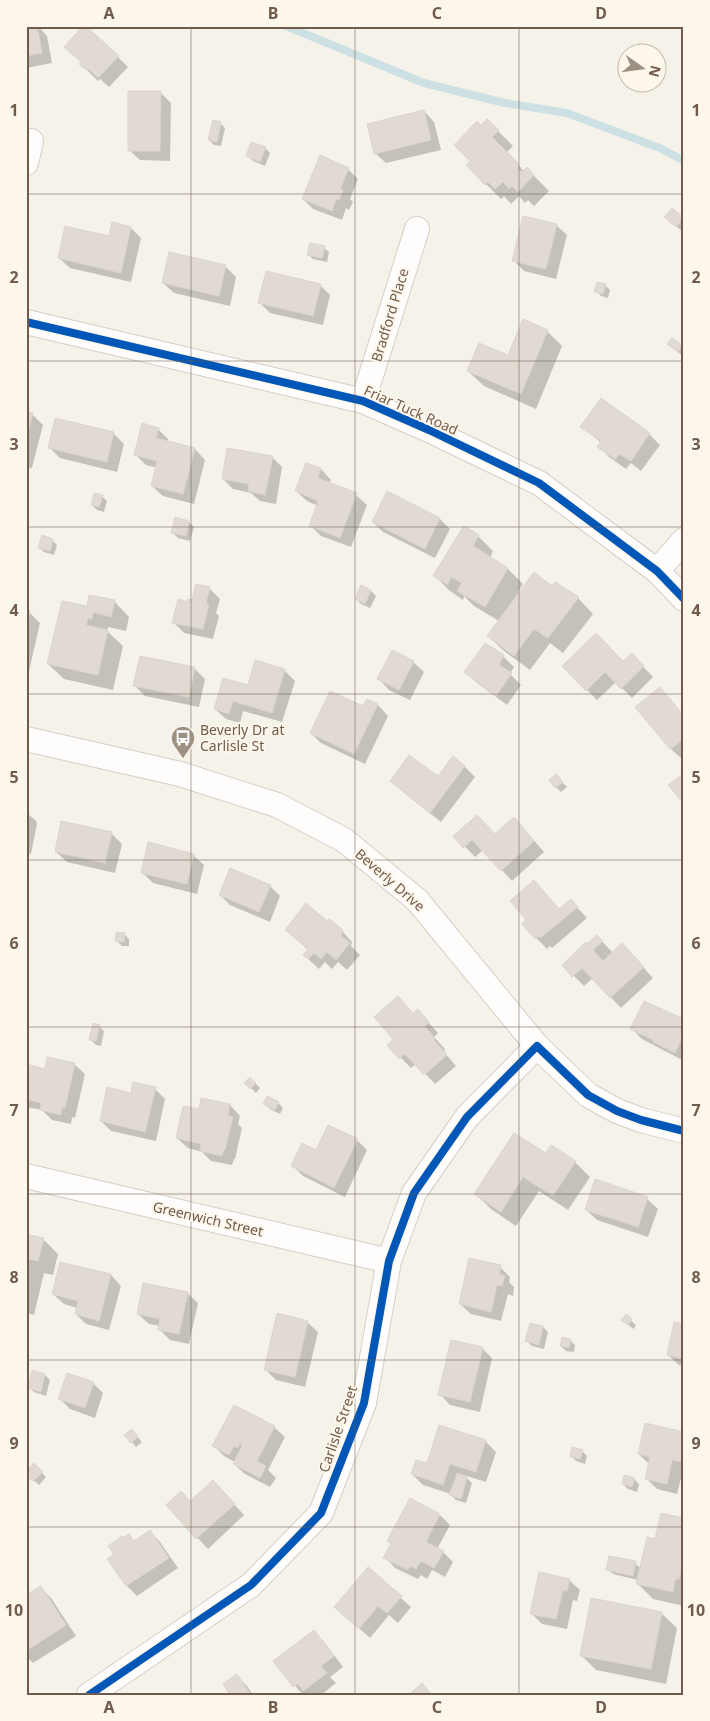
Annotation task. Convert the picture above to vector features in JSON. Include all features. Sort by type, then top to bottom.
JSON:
[{"type":"street","name":"Bradford Place","points":[[364,401],[417,229]]},
{"type":"street","name":"Friar Tuck Road","points":[[26,322],[364,401],[539,483],[657,571],[684,599]]},
{"type":"street","points":[[657,571],[684,540]]},
{"type":"street","name":"Beverly Drive","points":[[26,739],[180,774],[277,805],[344,840],[417,900],[537,1046],[588,1095],[641,1120],[684,1132]]},
{"type":"street","name":"Carlisle Street","points":[[89,1695],[251,1586],[321,1513],[364,1403],[389,1261],[414,1194],[467,1116],[537,1046]]},
{"type":"street","name":"Greenwich Street","points":[[26,1176],[389,1261]]},
{"type":"building","points":[[26,26],[37,26],[42,53],[26,56]]},
{"type":"building","points":[[83,26],[86,26],[119,56],[98,78],[89,69],[87,71],[79,64],[81,62],[64,47]]},
{"type":"building","points":[[128,91],[161,91],[160,151],[128,151]]},
{"type":"building","points":[[424,110],[431,140],[374,154],[367,124]]},
{"type":"building","points":[[487,119],[499,130],[492,137],[520,165],[517,168],[522,172],[527,167],[534,175],[518,192],[512,186],[509,189],[503,182],[495,189],[488,182],[485,185],[466,165],[470,161],[454,145],[477,121],[481,125]]},
{"type":"building","points":[[213,120],[221,122],[217,142],[208,140]]},
{"type":"building","points":[[251,142],[266,147],[260,162],[246,156]]},
{"type":"building","points":[[320,155],[349,168],[340,189],[343,190],[339,200],[336,199],[332,211],[302,199]]},
{"type":"building","points":[[672,208],[684,218],[676,227],[664,217]]},
{"type":"building","points":[[523,216],[557,224],[546,269],[512,261]]},
{"type":"building","points":[[112,222],[131,227],[121,273],[58,258],[65,226],[109,236]]},
{"type":"building","points":[[310,243],[325,246],[322,258],[307,255]]},
{"type":"building","points":[[169,252],[226,265],[219,296],[162,283]]},
{"type":"building","points":[[266,271],[321,284],[313,316],[258,303]]},
{"type":"building","points":[[597,282],[606,284],[603,294],[594,292]]},
{"type":"building","points":[[523,319],[548,330],[521,394],[467,371],[479,343],[508,355]]},
{"type":"building","points":[[672,338],[682,345],[678,352],[667,344]]},
{"type":"building","points":[[601,398],[650,433],[631,461],[620,454],[615,459],[597,447],[601,441],[580,427]]},
{"type":"building","points":[[26,412],[33,413],[26,440]]},
{"type":"building","points":[[55,418],[114,432],[107,462],[48,448]]},
{"type":"building","points":[[142,423],[159,428],[156,438],[195,448],[183,494],[151,486],[157,461],[134,455]]},
{"type":"building","points":[[227,448],[273,456],[265,495],[248,491],[249,484],[222,479]]},
{"type":"building","points":[[306,463],[321,468],[318,478],[357,493],[340,538],[309,526],[318,501],[295,491]]},
{"type":"building","points":[[387,491],[440,518],[425,549],[372,522]]},
{"type":"building","points":[[94,493],[103,495],[99,507],[91,505]]},
{"type":"building","points":[[175,517],[189,521],[186,536],[171,533]]},
{"type":"building","points":[[463,527],[479,535],[473,546],[508,568],[485,607],[457,591],[462,583],[451,577],[448,585],[433,576]]},
{"type":"building","points":[[42,535],[53,539],[50,551],[38,548]]},
{"type":"building","points":[[534,572],[552,586],[555,582],[579,597],[548,638],[534,629],[514,656],[487,636]]},
{"type":"building","points":[[196,584],[210,587],[206,603],[209,604],[203,629],[172,623],[178,599],[188,602],[188,599],[192,600]]},
{"type":"building","points":[[361,585],[371,590],[365,604],[355,599]]},
{"type":"building","points":[[89,595],[115,600],[111,617],[93,612],[92,619],[88,618],[86,625],[108,630],[98,675],[47,664],[62,601],[87,606]]},
{"type":"building","points":[[26,610],[30,611],[26,628]]},
{"type":"building","points":[[596,633],[623,661],[632,653],[644,666],[621,689],[605,672],[586,691],[562,666]]},
{"type":"building","points":[[485,643],[504,655],[499,665],[512,673],[496,696],[464,672]]},
{"type":"building","points":[[392,650],[414,661],[399,690],[377,679]]},
{"type":"building","points":[[140,656],[195,667],[189,697],[133,686]]},
{"type":"building","points":[[255,660],[285,669],[272,713],[233,701],[229,714],[214,709],[223,678],[248,685]]},
{"type":"building","points":[[660,687],[684,716],[684,739],[670,749],[635,707]]},
{"type":"building","points":[[330,691],[363,706],[367,699],[378,704],[354,754],[310,733]]},
{"type":"building","points":[[409,755],[438,776],[453,756],[465,766],[430,813],[390,781]]},
{"type":"building","points":[[684,773],[684,804],[668,785]]},
{"type":"building","points":[[556,774],[563,782],[555,788],[549,780]]},
{"type":"building","points":[[477,815],[495,834],[514,817],[534,841],[501,871],[472,840],[463,848],[453,836]]},
{"type":"building","points":[[61,821],[112,832],[105,863],[55,852]]},
{"type":"building","points":[[148,842],[194,854],[187,884],[141,873]]},
{"type":"building","points":[[230,868],[271,885],[259,912],[219,895]]},
{"type":"building","points":[[534,880],[559,909],[571,899],[578,907],[540,938],[539,936],[535,939],[522,924],[526,920],[510,901]]},
{"type":"building","points":[[306,903],[327,921],[329,919],[343,930],[341,936],[350,943],[336,960],[327,952],[321,959],[314,953],[308,959],[303,955],[308,949],[285,930]]},
{"type":"building","points":[[116,932],[125,933],[124,942],[115,941]]},
{"type":"building","points":[[597,935],[603,941],[593,950],[603,961],[622,943],[644,967],[610,998],[582,968],[572,977],[562,965],[586,942],[587,944]]},
{"type":"building","points":[[398,996],[413,1013],[418,1009],[429,1022],[425,1026],[447,1055],[424,1075],[405,1054],[399,1059],[387,1045],[393,1039],[374,1017]]},
{"type":"building","points":[[644,1001],[684,1019],[684,1034],[675,1053],[630,1029]]},
{"type":"building","points":[[93,1023],[100,1025],[96,1041],[89,1040]]},
{"type":"building","points":[[47,1057],[75,1063],[65,1108],[62,1107],[61,1115],[40,1110],[41,1103],[26,1099],[26,1064],[45,1069]]},
{"type":"building","points":[[250,1077],[256,1083],[250,1089],[244,1083]]},
{"type":"building","points":[[133,1082],[156,1087],[145,1132],[100,1121],[107,1087],[131,1093]]},
{"type":"building","points":[[267,1096],[279,1102],[275,1110],[263,1104]]},
{"type":"building","points":[[201,1098],[230,1104],[228,1116],[233,1117],[222,1156],[200,1151],[201,1144],[176,1138],[183,1106],[199,1109]]},
{"type":"building","points":[[328,1125],[358,1139],[334,1188],[291,1166],[302,1143],[316,1150]]},
{"type":"building","points":[[514,1133],[546,1153],[551,1145],[576,1161],[553,1196],[523,1177],[501,1212],[474,1194]]},
{"type":"building","points":[[595,1179],[648,1197],[638,1227],[585,1210]]},
{"type":"building","points":[[30,1235],[44,1238],[38,1261],[29,1259],[26,1271],[26,1248]]},
{"type":"building","points":[[469,1258],[501,1265],[499,1274],[505,1276],[502,1286],[497,1285],[491,1312],[459,1304]]},
{"type":"building","points":[[60,1262],[111,1274],[99,1321],[75,1314],[78,1301],[52,1294]]},
{"type":"building","points":[[143,1283],[188,1292],[179,1334],[158,1330],[160,1319],[137,1314]]},
{"type":"building","points":[[277,1313],[308,1321],[295,1377],[264,1370]]},
{"type":"building","points":[[626,1314],[632,1319],[628,1325],[621,1320]]},
{"type":"building","points":[[674,1322],[684,1324],[684,1359],[667,1355]]},
{"type":"building","points":[[530,1323],[543,1326],[539,1345],[525,1341]]},
{"type":"building","points":[[562,1337],[571,1339],[569,1348],[560,1346]]},
{"type":"building","points":[[451,1340],[483,1347],[470,1402],[438,1395]]},
{"type":"building","points":[[32,1370],[45,1374],[41,1392],[28,1388]]},
{"type":"building","points":[[67,1373],[94,1382],[85,1408],[58,1399]]},
{"type":"building","points":[[234,1405],[275,1426],[257,1461],[266,1466],[260,1478],[233,1464],[242,1446],[240,1443],[238,1448],[234,1446],[229,1455],[212,1446]]},
{"type":"building","points":[[645,1423],[684,1432],[683,1462],[672,1460],[667,1484],[645,1479],[650,1457],[638,1454]]},
{"type":"building","points":[[439,1425],[486,1440],[476,1472],[450,1464],[443,1485],[411,1474],[416,1460],[427,1463]]},
{"type":"building","points":[[132,1429],[138,1437],[131,1443],[124,1435]]},
{"type":"building","points":[[572,1447],[583,1450],[580,1459],[570,1457]]},
{"type":"building","points":[[34,1463],[43,1472],[33,1481],[26,1475],[26,1471]]},
{"type":"building","points":[[457,1474],[467,1477],[461,1499],[449,1495]]},
{"type":"building","points":[[624,1475],[635,1478],[632,1487],[622,1484]]},
{"type":"building","points":[[213,1480],[235,1504],[196,1539],[166,1505],[181,1491],[190,1501]]},
{"type":"building","points":[[410,1498],[440,1514],[426,1542],[444,1551],[434,1568],[421,1561],[416,1569],[410,1566],[408,1570],[383,1558],[391,1543],[387,1541]]},
{"type":"building","points":[[661,1513],[684,1518],[684,1557],[679,1579],[675,1580],[673,1592],[636,1584],[647,1537],[655,1539]]},
{"type":"building","points":[[150,1530],[169,1558],[126,1586],[107,1559],[114,1554],[108,1546],[122,1536],[123,1538],[129,1534],[134,1541]]},
{"type":"building","points":[[609,1556],[636,1561],[633,1576],[606,1570]]},
{"type":"building","points":[[368,1567],[402,1596],[387,1613],[378,1606],[359,1629],[334,1607]]},
{"type":"building","points":[[539,1572],[570,1579],[567,1591],[563,1590],[556,1619],[530,1614]]},
{"type":"building","points":[[41,1586],[66,1625],[26,1651],[26,1595]]},
{"type":"building","points":[[591,1598],[662,1612],[651,1669],[580,1656]]},
{"type":"building","points":[[314,1630],[334,1656],[321,1666],[327,1673],[303,1691],[298,1684],[293,1687],[273,1661]]},
{"type":"building","points":[[237,1674],[251,1695],[230,1695],[223,1684]]},
{"type":"building","points":[[422,1683],[432,1695],[413,1695],[411,1693]]},
{"type":"waterway","points":[[286,26],[424,83],[505,103],[567,113],[662,149],[684,161]]},
{"type":"cycle path","points":[[26,322],[363,401],[429,430],[539,483],[657,571],[684,599]]},
{"type":"cycle path","points":[[89,1695],[251,1585],[321,1513],[364,1403],[389,1261],[414,1193],[467,1117],[537,1046],[588,1095],[617,1111],[641,1120],[684,1131]]},
{"type":"place","name":"Beverly Dr at Carlisle St","points":[[183,759]]}]
